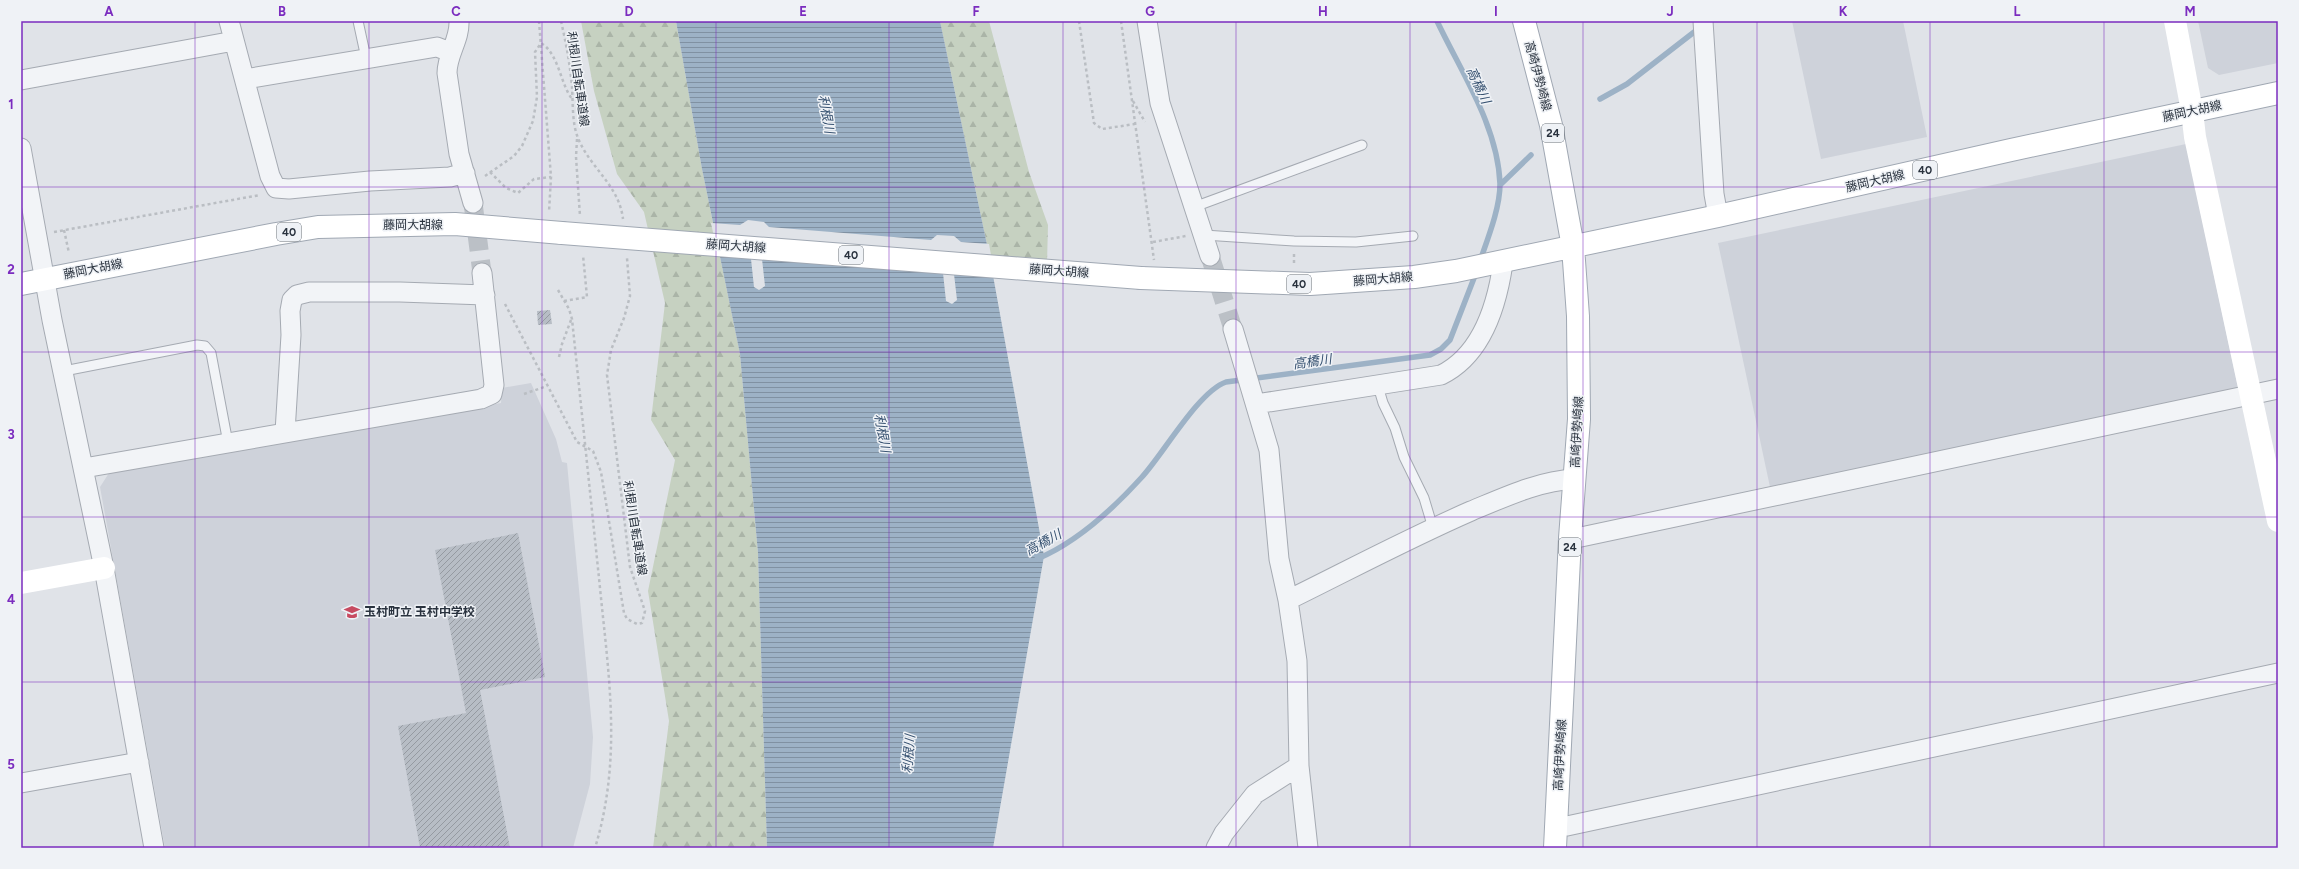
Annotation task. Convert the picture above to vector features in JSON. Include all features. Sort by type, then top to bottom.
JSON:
[{"type":"main road","name":"高崎伊勢崎線","points":[[1524,21],[1551,125],[1573,247],[1580,365],[1579,419],[1570,538],[1555,848]]},
{"type":"main road","points":[[2175,21],[2192,111],[2194,138],[2278,521]]},
{"type":"main road","name":"藤岡大胡線","points":[[21,284],[318,227],[455,224],[562,233],[1148,270],[1310,284],[1407,278],[1500,263],[2278,93]]},
{"type":"main road","points":[[21,583],[104,568]]},
{"type":"street","points":[[229,21],[270,176],[276,188],[289,189],[370,181],[473,176]]},
{"type":"street","points":[[459,21],[457,38],[447,61],[447,73],[454,125],[473,176],[474,203]]},
{"type":"street","points":[[1147,21],[1160,103],[1194,206],[1198,235],[1210,256]]},
{"type":"street","points":[[1703,21],[1714,194],[1718,216]]},
{"type":"street","points":[[21,80],[234,41]]},
{"type":"street","points":[[245,79],[436,46],[450,52]]},
{"type":"street","points":[[21,148],[44,279],[104,568],[154,848]]},
{"type":"street","points":[[1254,398],[1378,386],[1441,375],[1465,358],[1481,336],[1492,308],[1500,263]]},
{"type":"street","points":[[84,468],[481,399],[492,394],[494,385],[482,273]]},
{"type":"street","points":[[285,432],[291,335],[290,311],[292,300],[309,292],[485,294]]},
{"type":"street","points":[[1233,328],[1269,450],[1279,559],[1288,600],[1297,661],[1299,766],[1308,848]]},
{"type":"street","points":[[1570,538],[1589,536],[2278,389]]},
{"type":"street","points":[[1288,600],[1433,528],[1542,483],[1575,479]]},
{"type":"street","points":[[1557,825],[1567,826],[2278,673]]},
{"type":"street","points":[[21,783],[139,762]]},
{"type":"street","points":[[1216,848],[1224,833],[1254,794],[1299,766]]},
{"type":"lane","points":[[358,21],[366,58]]},
{"type":"lane","points":[[1194,206],[1362,146]]},
{"type":"lane","points":[[1198,235],[1294,241],[1348,242],[1413,236]]},
{"type":"lane","points":[[64,371],[197,345],[205,346],[211,353],[228,443]]},
{"type":"lane","points":[[1378,386],[1382,403],[1395,428],[1404,457],[1424,498],[1433,528]]},
{"type":"path","points":[[539,21],[542,43],[551,177],[548,215]]},
{"type":"path","name":"利根川自転車道線","points":[[561,21],[567,49],[577,137],[588,158],[610,185],[622,206],[623,221]]},
{"type":"path","points":[[1079,21],[1094,123],[1102,129],[1135,124]]},
{"type":"path","points":[[1121,21],[1152,242],[1148,270]]},
{"type":"path","points":[[542,43],[549,47],[566,90],[573,100]]},
{"type":"path","points":[[473,176],[490,172],[514,156],[522,146],[533,121],[537,97],[535,52],[542,43]]},
{"type":"path","points":[[490,172],[506,188],[518,193],[534,179],[551,177]]},
{"type":"path","points":[[52,232],[264,194]]},
{"type":"path","points":[[64,230],[69,253]]},
{"type":"path","points":[[1152,242],[1198,235]]},
{"type":"path","name":"利根川自転車道線","points":[[586,448],[591,448],[593,451],[601,472],[624,613],[627,619],[637,624],[642,622],[645,611],[630,567],[607,375],[610,350],[624,318],[630,296],[627,257]]},
{"type":"path","points":[[558,290],[572,319],[610,696],[612,735],[611,768],[605,816],[595,848]]},
{"type":"path","points":[[564,301],[580,298]]},
{"type":"path","points":[[504,302],[577,442],[586,448]]},
{"type":"path","points":[[559,357],[562,344],[572,319]]},
{"type":"path","points":[[524,394],[547,386]]},
{"type":"shaded area","points":[[1792,21],[1903,21],[1927,137],[1821,159]]},
{"type":"shaded area","points":[[2198,21],[2278,21],[2278,63],[2219,75],[2208,68]]},
{"type":"shaded area","points":[[2186,144],[2238,388],[1770,487],[1718,243]]},
{"type":"shaded area","name":"玉村町立 玉村中学校","points":[[531,383],[556,439],[562,462],[567,463],[593,737],[590,784],[573,848],[165,848],[100,487],[109,473],[501,403],[502,388]]},
{"type":"green space","points":[[581,21],[676,21],[702,169],[740,354],[758,553],[767,848],[653,848],[669,721],[648,591],[675,460],[651,420],[665,303],[644,212],[617,174],[594,91]]},
{"type":"green space","points":[[940,21],[989,21],[1029,172],[1048,225],[1047,264],[990,259]]},
{"type":"water","name":"利根川","points":[[676,21],[940,21],[990,259],[1044,556],[993,848],[767,848],[758,553],[740,354],[702,169]]},
{"type":"pier","points":[[748,220],[764,222],[769,227],[931,240],[937,235],[954,236],[961,242],[989,244],[995,277],[954,274],[957,300],[952,304],[946,301],[943,273],[762,259],[765,286],[759,290],[754,287],[751,259],[718,256],[711,223],[740,225]]},
{"type":"building","points":[[550,310],[552,324],[538,325],[537,311]]},
{"type":"building","points":[[518,533],[545,677],[480,690],[510,848],[420,848],[398,726],[466,713],[435,550]]},
{"type":"waterway","name":"高橋川","points":[[1437,21],[1486,120],[1498,162],[1500,184],[1498,203],[1480,261]]},
{"type":"waterway","points":[[1600,99],[1627,84],[1698,29]]},
{"type":"waterway","points":[[1500,185],[1531,155]]},
{"type":"waterway","name":"高橋川","points":[[1037,559],[1067,544],[1107,513],[1142,477],[1193,410],[1215,388],[1226,382],[1430,355],[1441,349],[1450,340],[1476,273]]},
{"type":"tunnel","points":[[473,203],[482,273]]},
{"type":"tunnel","points":[[1210,256],[1233,329]]},
{"type":"place","name":"玉村町立 玉村中学校","points":[[352,612]]}]
